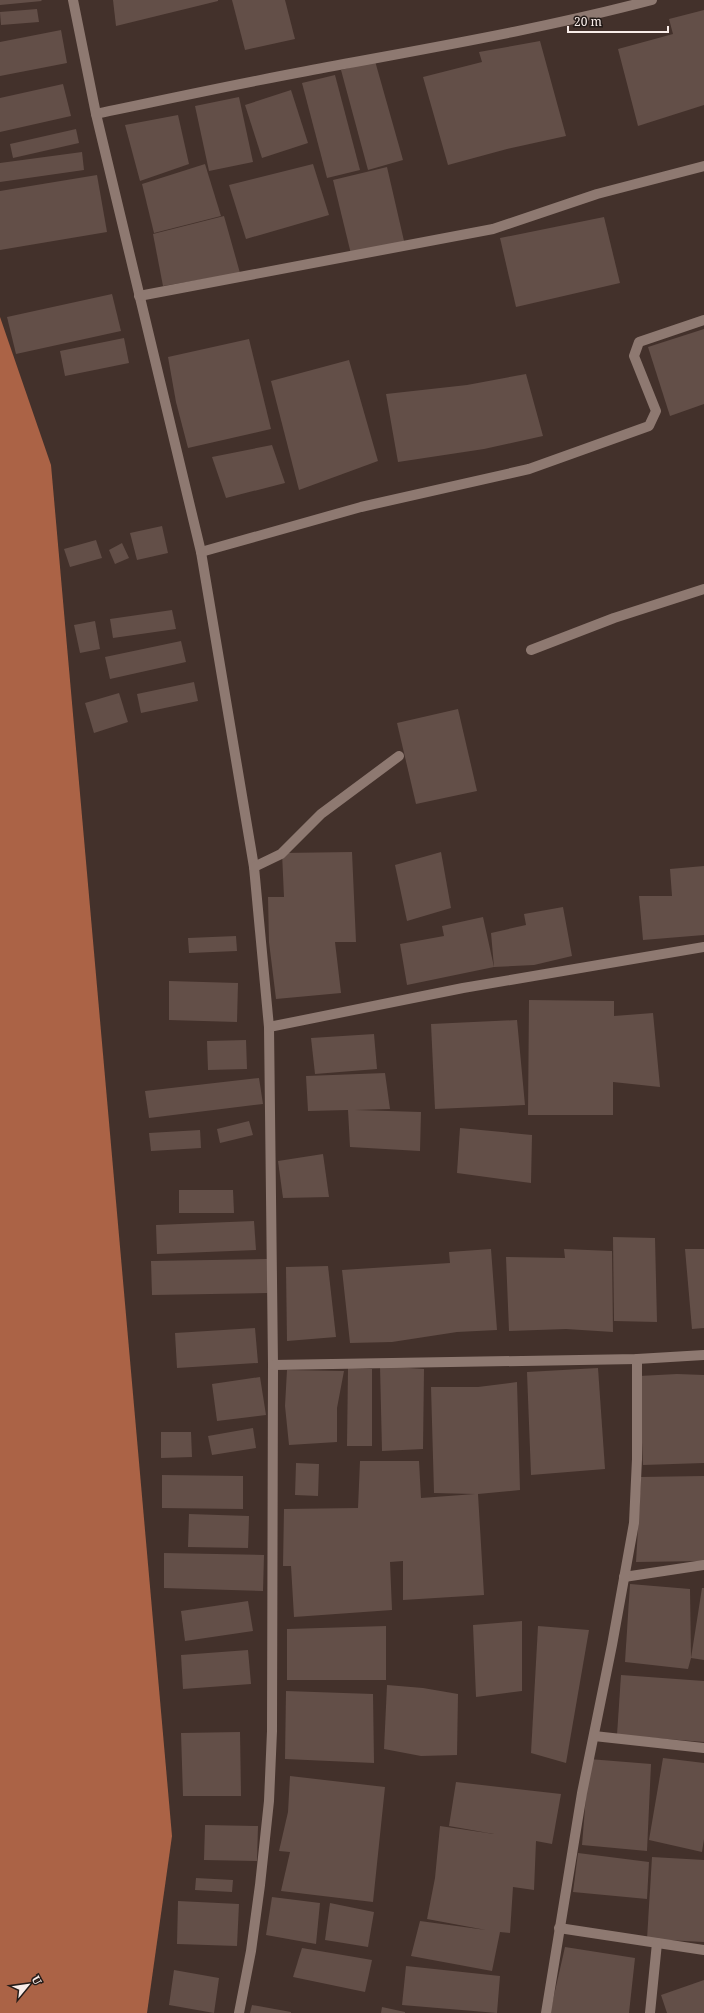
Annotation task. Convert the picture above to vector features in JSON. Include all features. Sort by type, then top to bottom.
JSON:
[{"type":"street","points":[[73,0],[96,114],[201,552],[254,868],[269,1027],[273,1365],[272,1731],[269,1801],[259,1892],[251,1952],[239,2013]]},
{"type":"street","points":[[96,114],[307,71],[458,44],[592,16],[652,0]]},
{"type":"street","points":[[139,296],[493,229],[597,194],[704,166]]},
{"type":"street","points":[[201,552],[361,507],[529,469],[649,426],[656,411],[634,356],[639,342],[704,320]]},
{"type":"street","points":[[531,650],[614,618],[704,589]]},
{"type":"street","points":[[254,868],[280,854],[321,814],[399,756]]},
{"type":"street","points":[[269,1027],[463,988],[704,947]]},
{"type":"street","points":[[273,1365],[637,1359],[704,1355]]},
{"type":"street","points":[[546,2013],[559,1928],[634,1523],[637,1459],[637,1359]]},
{"type":"street","points":[[624,1577],[704,1566]]},
{"type":"street","points":[[594,1736],[704,1748]]},
{"type":"street","points":[[559,1928],[704,1950]]},
{"type":"street","points":[[650,2013],[656,1943]]},
{"type":"shaded area","points":[[0,317],[51,465],[172,1836],[147,2013],[0,2013]]},
{"type":"building","points":[[0,0],[41,0],[42,1],[0,5]]},
{"type":"building","points":[[113,0],[218,0],[218,1],[116,26]]},
{"type":"building","points":[[232,0],[285,0],[295,39],[245,50]]},
{"type":"building","points":[[37,9],[39,22],[1,25],[0,12]]},
{"type":"building","points":[[704,10],[704,105],[638,126],[618,49],[673,34],[669,19]]},
{"type":"building","points":[[61,30],[67,63],[0,76],[0,42]]},
{"type":"building","points":[[540,41],[566,136],[507,149],[448,165],[423,77],[482,62],[479,52]]},
{"type":"building","points":[[375,61],[403,160],[368,170],[341,70]]},
{"type":"building","points":[[335,75],[360,170],[327,178],[302,83]]},
{"type":"building","points":[[63,84],[71,116],[0,132],[0,98]]},
{"type":"building","points":[[291,90],[308,143],[262,158],[245,105]]},
{"type":"building","points":[[239,97],[253,162],[209,171],[195,106]]},
{"type":"building","points":[[178,115],[189,164],[140,181],[125,125]]},
{"type":"building","points":[[76,129],[79,143],[13,158],[10,144]]},
{"type":"building","points":[[82,152],[84,170],[0,182],[0,163]]},
{"type":"building","points":[[205,164],[221,216],[154,233],[142,184]]},
{"type":"building","points":[[313,164],[329,215],[246,239],[229,185]]},
{"type":"building","points":[[387,167],[404,241],[351,254],[333,180]]},
{"type":"building","points":[[97,175],[107,232],[0,250],[0,191]]},
{"type":"building","points":[[224,216],[240,273],[163,286],[153,234]]},
{"type":"building","points":[[604,217],[620,283],[516,307],[500,238]]},
{"type":"building","points":[[112,294],[121,331],[16,354],[7,317]]},
{"type":"building","points":[[704,329],[704,404],[670,416],[648,347]]},
{"type":"building","points":[[124,338],[129,363],[65,376],[60,351]]},
{"type":"building","points":[[249,339],[271,429],[188,448],[176,402],[168,357]]},
{"type":"building","points":[[349,360],[378,461],[299,490],[271,381]]},
{"type":"building","points":[[526,374],[543,436],[484,449],[398,462],[386,394],[467,385]]},
{"type":"building","points":[[272,445],[285,483],[226,498],[212,457]]},
{"type":"building","points":[[162,526],[168,553],[137,560],[130,533]]},
{"type":"building","points":[[96,540],[102,558],[70,567],[64,549]]},
{"type":"building","points":[[122,543],[129,558],[115,564],[109,550]]},
{"type":"building","points":[[172,610],[176,629],[113,638],[110,619]]},
{"type":"building","points":[[95,621],[100,649],[80,653],[74,625]]},
{"type":"building","points":[[181,641],[186,662],[110,679],[105,657]]},
{"type":"building","points":[[194,682],[198,701],[141,713],[137,694]]},
{"type":"building","points":[[119,693],[128,722],[94,733],[85,703]]},
{"type":"building","points":[[458,709],[477,791],[416,804],[397,723]]},
{"type":"building","points":[[352,852],[356,942],[335,942],[341,993],[276,999],[269,942],[268,897],[284,897],[282,853]]},
{"type":"building","points":[[441,852],[451,908],[407,921],[395,865]]},
{"type":"building","points":[[704,866],[704,935],[643,940],[639,896],[672,896],[670,869]]},
{"type":"building","points":[[563,907],[572,956],[534,965],[494,967],[491,933],[526,925],[524,914]]},
{"type":"building","points":[[483,917],[494,967],[407,985],[400,944],[444,936],[442,926]]},
{"type":"building","points":[[236,936],[237,951],[189,953],[188,938]]},
{"type":"building","points":[[169,981],[238,983],[237,1022],[169,1020]]},
{"type":"building","points":[[529,1000],[614,1001],[614,1016],[653,1013],[660,1087],[613,1082],[613,1115],[528,1115]]},
{"type":"building","points":[[517,1020],[525,1105],[435,1109],[431,1024]]},
{"type":"building","points":[[374,1034],[377,1069],[315,1074],[311,1038]]},
{"type":"building","points":[[246,1040],[247,1069],[208,1070],[207,1041]]},
{"type":"building","points":[[385,1073],[390,1109],[355,1110],[421,1112],[420,1151],[350,1147],[348,1110],[308,1111],[306,1076]]},
{"type":"building","points":[[259,1078],[263,1104],[149,1118],[145,1091]]},
{"type":"building","points":[[249,1121],[253,1135],[220,1143],[217,1129]]},
{"type":"building","points":[[460,1128],[532,1135],[531,1183],[457,1173]]},
{"type":"building","points":[[200,1130],[201,1148],[151,1151],[149,1133]]},
{"type":"building","points":[[323,1154],[329,1197],[283,1198],[278,1161]]},
{"type":"building","points":[[179,1190],[233,1190],[234,1213],[179,1213]]},
{"type":"building","points":[[254,1221],[256,1250],[157,1254],[156,1225]]},
{"type":"building","points":[[613,1237],[655,1238],[657,1322],[614,1321]]},
{"type":"building","points":[[491,1249],[497,1330],[457,1332],[392,1342],[350,1343],[342,1270],[450,1263],[449,1252]]},
{"type":"building","points":[[564,1249],[612,1251],[613,1332],[566,1329],[509,1331],[506,1257],[565,1258]]},
{"type":"building","points":[[685,1249],[704,1249],[704,1328],[692,1329]]},
{"type":"building","points":[[267,1259],[267,1293],[152,1295],[151,1261]]},
{"type":"building","points":[[328,1266],[336,1337],[287,1341],[286,1267]]},
{"type":"building","points":[[255,1328],[258,1363],[177,1368],[175,1333]]},
{"type":"building","points":[[380,1366],[424,1369],[423,1449],[382,1451]]},
{"type":"building","points":[[348,1368],[372,1369],[372,1446],[347,1446]]},
{"type":"building","points":[[598,1368],[605,1469],[531,1475],[527,1372]]},
{"type":"building","points":[[287,1370],[344,1371],[337,1408],[337,1442],[289,1445],[285,1406]]},
{"type":"building","points":[[677,1374],[704,1375],[704,1463],[643,1465],[639,1376]]},
{"type":"building","points":[[260,1377],[266,1415],[217,1421],[212,1384]]},
{"type":"building","points":[[517,1382],[520,1490],[478,1494],[484,1595],[403,1600],[403,1561],[390,1562],[392,1610],[294,1617],[291,1566],[283,1566],[284,1509],[358,1508],[360,1461],[419,1461],[421,1498],[475,1494],[434,1493],[431,1387],[478,1387]]},
{"type":"building","points":[[253,1428],[256,1448],[212,1455],[208,1436]]},
{"type":"building","points":[[161,1432],[191,1432],[192,1457],[161,1458]]},
{"type":"building","points":[[296,1463],[319,1464],[318,1496],[295,1495]]},
{"type":"building","points":[[162,1475],[243,1476],[243,1509],[162,1508]]},
{"type":"building","points":[[704,1476],[704,1561],[636,1562],[641,1477]]},
{"type":"building","points":[[189,1514],[249,1516],[248,1548],[188,1547]]},
{"type":"building","points":[[164,1553],[264,1555],[263,1591],[164,1588]]},
{"type":"building","points":[[630,1584],[690,1589],[691,1658],[688,1669],[625,1662]]},
{"type":"building","points":[[702,1588],[704,1588],[704,1660],[691,1658]]},
{"type":"building","points":[[248,1601],[253,1631],[185,1641],[181,1611]]},
{"type":"building","points":[[522,1621],[522,1691],[476,1697],[473,1625]]},
{"type":"building","points":[[386,1626],[386,1680],[287,1680],[287,1629]]},
{"type":"building","points":[[538,1626],[589,1630],[566,1763],[531,1753]]},
{"type":"building","points":[[248,1650],[251,1684],[183,1689],[181,1655]]},
{"type":"building","points":[[621,1675],[704,1681],[704,1742],[617,1735]]},
{"type":"building","points":[[387,1685],[423,1688],[458,1694],[457,1755],[421,1756],[384,1749]]},
{"type":"building","points":[[286,1691],[373,1694],[374,1763],[285,1759]]},
{"type":"building","points":[[240,1732],[241,1796],[183,1796],[181,1733]]},
{"type":"building","points":[[663,1758],[704,1763],[704,1839],[702,1852],[649,1840]]},
{"type":"building","points":[[589,1759],[651,1764],[647,1851],[582,1845]]},
{"type":"building","points":[[290,1776],[385,1787],[373,1902],[281,1891],[290,1852],[279,1851],[288,1812]]},
{"type":"building","points":[[456,1782],[561,1794],[552,1844],[536,1841],[534,1890],[513,1887],[510,1933],[500,1932],[492,1971],[411,1956],[420,1921],[486,1930],[427,1919],[435,1878],[440,1826],[494,1834],[449,1826]]},
{"type":"building","points":[[205,1825],[258,1826],[257,1861],[204,1860]]},
{"type":"building","points":[[578,1853],[649,1862],[647,1899],[573,1892]]},
{"type":"building","points":[[652,1857],[704,1860],[704,1942],[647,1939]]},
{"type":"building","points":[[196,1878],[233,1880],[232,1892],[195,1890]]},
{"type":"building","points":[[272,1897],[320,1903],[316,1944],[266,1935]]},
{"type":"building","points":[[178,1901],[239,1904],[237,1946],[177,1944]]},
{"type":"building","points":[[330,1903],[374,1912],[368,1947],[325,1940]]},
{"type":"building","points":[[565,1947],[635,1958],[629,2013],[550,2013]]},
{"type":"building","points":[[302,1948],[372,1960],[365,1992],[293,1977]]},
{"type":"building","points":[[406,1966],[500,1976],[497,2013],[402,2005]]},
{"type":"building","points":[[174,1970],[219,1978],[214,2013],[169,2005]]},
{"type":"building","points":[[704,1980],[704,2013],[667,2013],[661,1995]]},
{"type":"building","points":[[252,2005],[291,2012],[291,2013],[250,2013]]},
{"type":"building","points":[[382,2007],[405,2012],[405,2013],[381,2013]]}]
